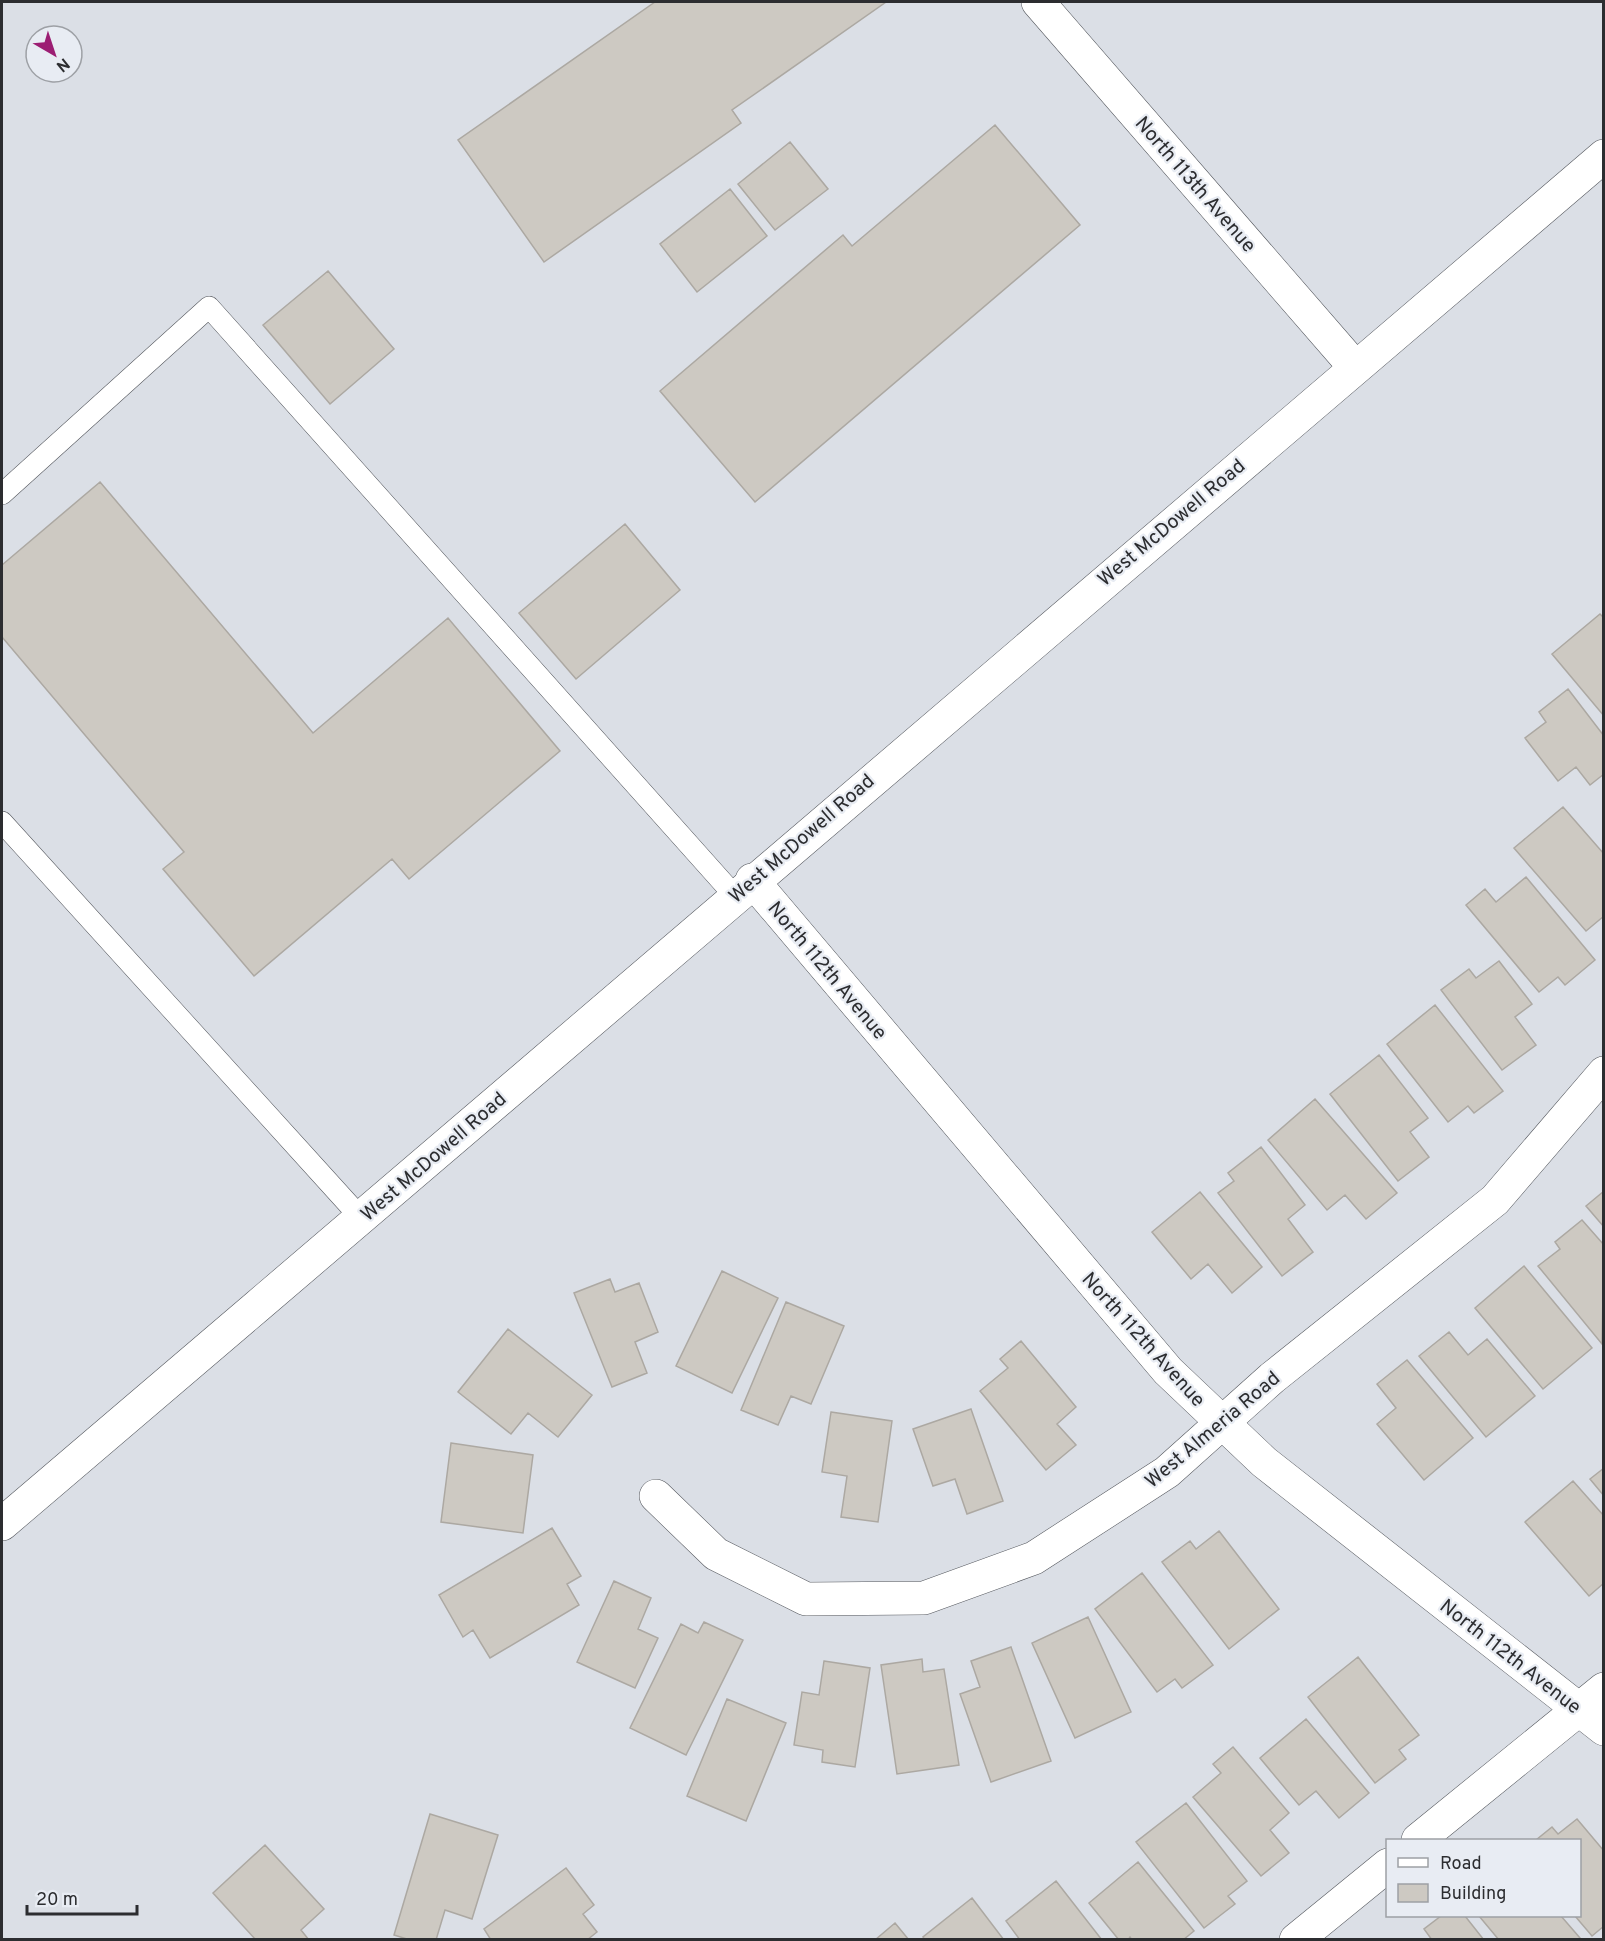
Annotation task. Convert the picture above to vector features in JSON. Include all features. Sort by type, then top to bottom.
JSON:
[{"type":"street","name":"North 113th Avenue","points":[[1038,2],[1354,366]]},
{"type":"street","name":"West McDowell Road","points":[[2,1524],[361,1218],[743,887],[1604,156]]},
{"type":"street","name":"North 112th Avenue","points":[[743,887],[1168,1371],[1264,1462],[1591,1719]]},
{"type":"street","name":"West Almeria Road","points":[[656,1496],[716,1554],[806,1599],[924,1598],[1034,1558],[1167,1472],[1272,1378],[1495,1200],[1604,1073]]},
{"type":"street","points":[[1419,1839],[1591,1719],[1604,1689]]},
{"type":"street","points":[[1296,1940],[1386,1867]]},
{"type":"lane","points":[[2,494],[209,307],[743,887]]},
{"type":"lane","points":[[2,822],[361,1218]]},
{"type":"building","points":[[655,2],[886,2],[732,110],[741,123],[544,262],[458,140]]},
{"type":"building","points":[[995,125],[1080,225],[755,502],[660,391],[843,235],[852,246]]},
{"type":"building","points":[[790,142],[828,189],[775,230],[738,184]]},
{"type":"building","points":[[730,189],[767,236],[697,292],[660,244]]},
{"type":"building","points":[[328,271],[394,349],[330,404],[263,325]]},
{"type":"building","points":[[100,482],[313,733],[448,618],[560,751],[409,879],[392,859],[254,976],[163,869],[184,852],[2,637],[2,565]]},
{"type":"building","points":[[625,524],[680,590],[576,679],[519,613]]},
{"type":"building","points":[[1600,614],[1604,618],[1604,716],[1552,654]]},
{"type":"building","points":[[1568,689],[1604,736],[1604,774],[1590,785],[1576,767],[1558,781],[1525,738],[1546,722],[1539,712]]},
{"type":"building","points":[[1563,807],[1604,854],[1604,916],[1586,931],[1514,848]]},
{"type":"building","points":[[1526,877],[1595,960],[1565,985],[1558,977],[1539,992],[1466,905],[1485,889],[1496,902]]},
{"type":"building","points":[[1499,961],[1532,1004],[1515,1017],[1536,1045],[1502,1070],[1441,990],[1469,969],[1476,978]]},
{"type":"building","points":[[1435,1005],[1503,1091],[1474,1113],[1468,1106],[1448,1122],[1387,1044]]},
{"type":"building","points":[[1379,1055],[1428,1118],[1410,1132],[1429,1157],[1398,1181],[1330,1094]]},
{"type":"building","points":[[1315,1099],[1397,1193],[1366,1219],[1345,1195],[1327,1210],[1268,1140]]},
{"type":"building","points":[[1261,1147],[1305,1205],[1288,1219],[1313,1252],[1282,1276],[1218,1193],[1234,1181],[1228,1173]]},
{"type":"building","points":[[1604,1191],[1604,1227],[1586,1206]]},
{"type":"building","points":[[1200,1192],[1262,1267],[1232,1293],[1208,1264],[1191,1279],[1152,1232]]},
{"type":"building","points":[[1582,1220],[1604,1245],[1602,1344],[1538,1266],[1560,1249],[1555,1242]]},
{"type":"building","points":[[1524,1266],[1592,1348],[1543,1389],[1475,1308]]},
{"type":"building","points":[[722,1271],[778,1298],[732,1393],[676,1366]]},
{"type":"building","points":[[610,1279],[615,1292],[639,1283],[658,1332],[635,1342],[647,1373],[612,1387],[574,1293]]},
{"type":"building","points":[[786,1302],[844,1326],[811,1404],[791,1396],[778,1425],[741,1410]]},
{"type":"building","points":[[508,1329],[592,1395],[558,1437],[528,1413],[511,1434],[458,1392]]},
{"type":"building","points":[[1449,1332],[1468,1355],[1487,1339],[1535,1396],[1486,1437],[1419,1356]]},
{"type":"building","points":[[1021,1341],[1076,1407],[1057,1424],[1076,1445],[1046,1470],[980,1391],[1008,1368],[1000,1359]]},
{"type":"building","points":[[1407,1360],[1473,1438],[1424,1480],[1377,1424],[1396,1408],[1377,1384]]},
{"type":"building","points":[[971,1409],[1003,1501],[967,1514],[955,1479],[933,1486],[913,1429]]},
{"type":"building","points":[[831,1412],[892,1421],[878,1522],[841,1517],[847,1476],[822,1472]]},
{"type":"building","points":[[451,1443],[533,1455],[523,1533],[441,1522]]},
{"type":"building","points":[[1604,1468],[1604,1496],[1590,1479]]},
{"type":"building","points":[[1573,1481],[1604,1516],[1604,1583],[1589,1596],[1525,1522]]},
{"type":"building","points":[[552,1528],[581,1576],[567,1584],[579,1605],[490,1658],[473,1630],[463,1637],[439,1595]]},
{"type":"building","points":[[1219,1531],[1279,1609],[1229,1649],[1162,1562],[1190,1541],[1196,1549]]},
{"type":"building","points":[[1142,1573],[1213,1665],[1182,1688],[1175,1679],[1157,1692],[1095,1609]]},
{"type":"building","points":[[614,1581],[651,1598],[638,1629],[658,1638],[635,1688],[577,1662]]},
{"type":"building","points":[[1088,1617],[1131,1712],[1075,1738],[1032,1643]]},
{"type":"building","points":[[704,1622],[743,1640],[686,1755],[630,1728],[681,1624],[698,1633]]},
{"type":"building","points":[[1011,1647],[1051,1761],[991,1782],[960,1694],[980,1687],[971,1661]]},
{"type":"building","points":[[1358,1657],[1419,1735],[1399,1750],[1406,1759],[1375,1783],[1308,1697]]},
{"type":"building","points":[[922,1659],[923,1672],[944,1669],[959,1765],[897,1774],[881,1665]]},
{"type":"building","points":[[824,1661],[870,1668],[855,1767],[822,1762],[823,1750],[794,1745],[802,1692],[819,1695]]},
{"type":"building","points":[[727,1699],[786,1723],[746,1821],[687,1796]]},
{"type":"building","points":[[1306,1719],[1369,1793],[1339,1818],[1316,1791],[1299,1805],[1260,1758]]},
{"type":"building","points":[[1233,1747],[1289,1813],[1270,1830],[1289,1853],[1261,1876],[1193,1797],[1221,1773],[1213,1764]]},
{"type":"building","points":[[1186,1803],[1247,1881],[1228,1896],[1235,1904],[1204,1928],[1136,1842]]},
{"type":"building","points":[[430,1814],[498,1835],[472,1919],[445,1910],[436,1940],[410,1940],[394,1935]]},
{"type":"building","points":[[1577,1819],[1604,1851],[1604,1926],[1592,1936],[1576,1917],[1581,1917],[1581,1839],[1537,1839],[1552,1827],[1558,1834]]},
{"type":"building","points":[[265,1845],[324,1909],[301,1930],[309,1940],[256,1940],[213,1893]]},
{"type":"building","points":[[1138,1862],[1194,1931],[1183,1940],[1132,1940],[1130,1937],[1128,1940],[1119,1940],[1089,1903]]},
{"type":"building","points":[[566,1868],[594,1905],[583,1914],[597,1932],[587,1940],[491,1940],[484,1929]]},
{"type":"building","points":[[1056,1881],[1102,1940],[1020,1940],[1006,1921]]},
{"type":"building","points":[[972,1898],[1004,1940],[925,1940],[923,1937]]},
{"type":"building","points":[[1440,1917],[1466,1917],[1484,1940],[1432,1940],[1424,1929]]},
{"type":"building","points":[[1480,1917],[1562,1917],[1580,1938],[1578,1940],[1499,1940]]},
{"type":"building","points":[[895,1923],[909,1940],[875,1940]]}]
